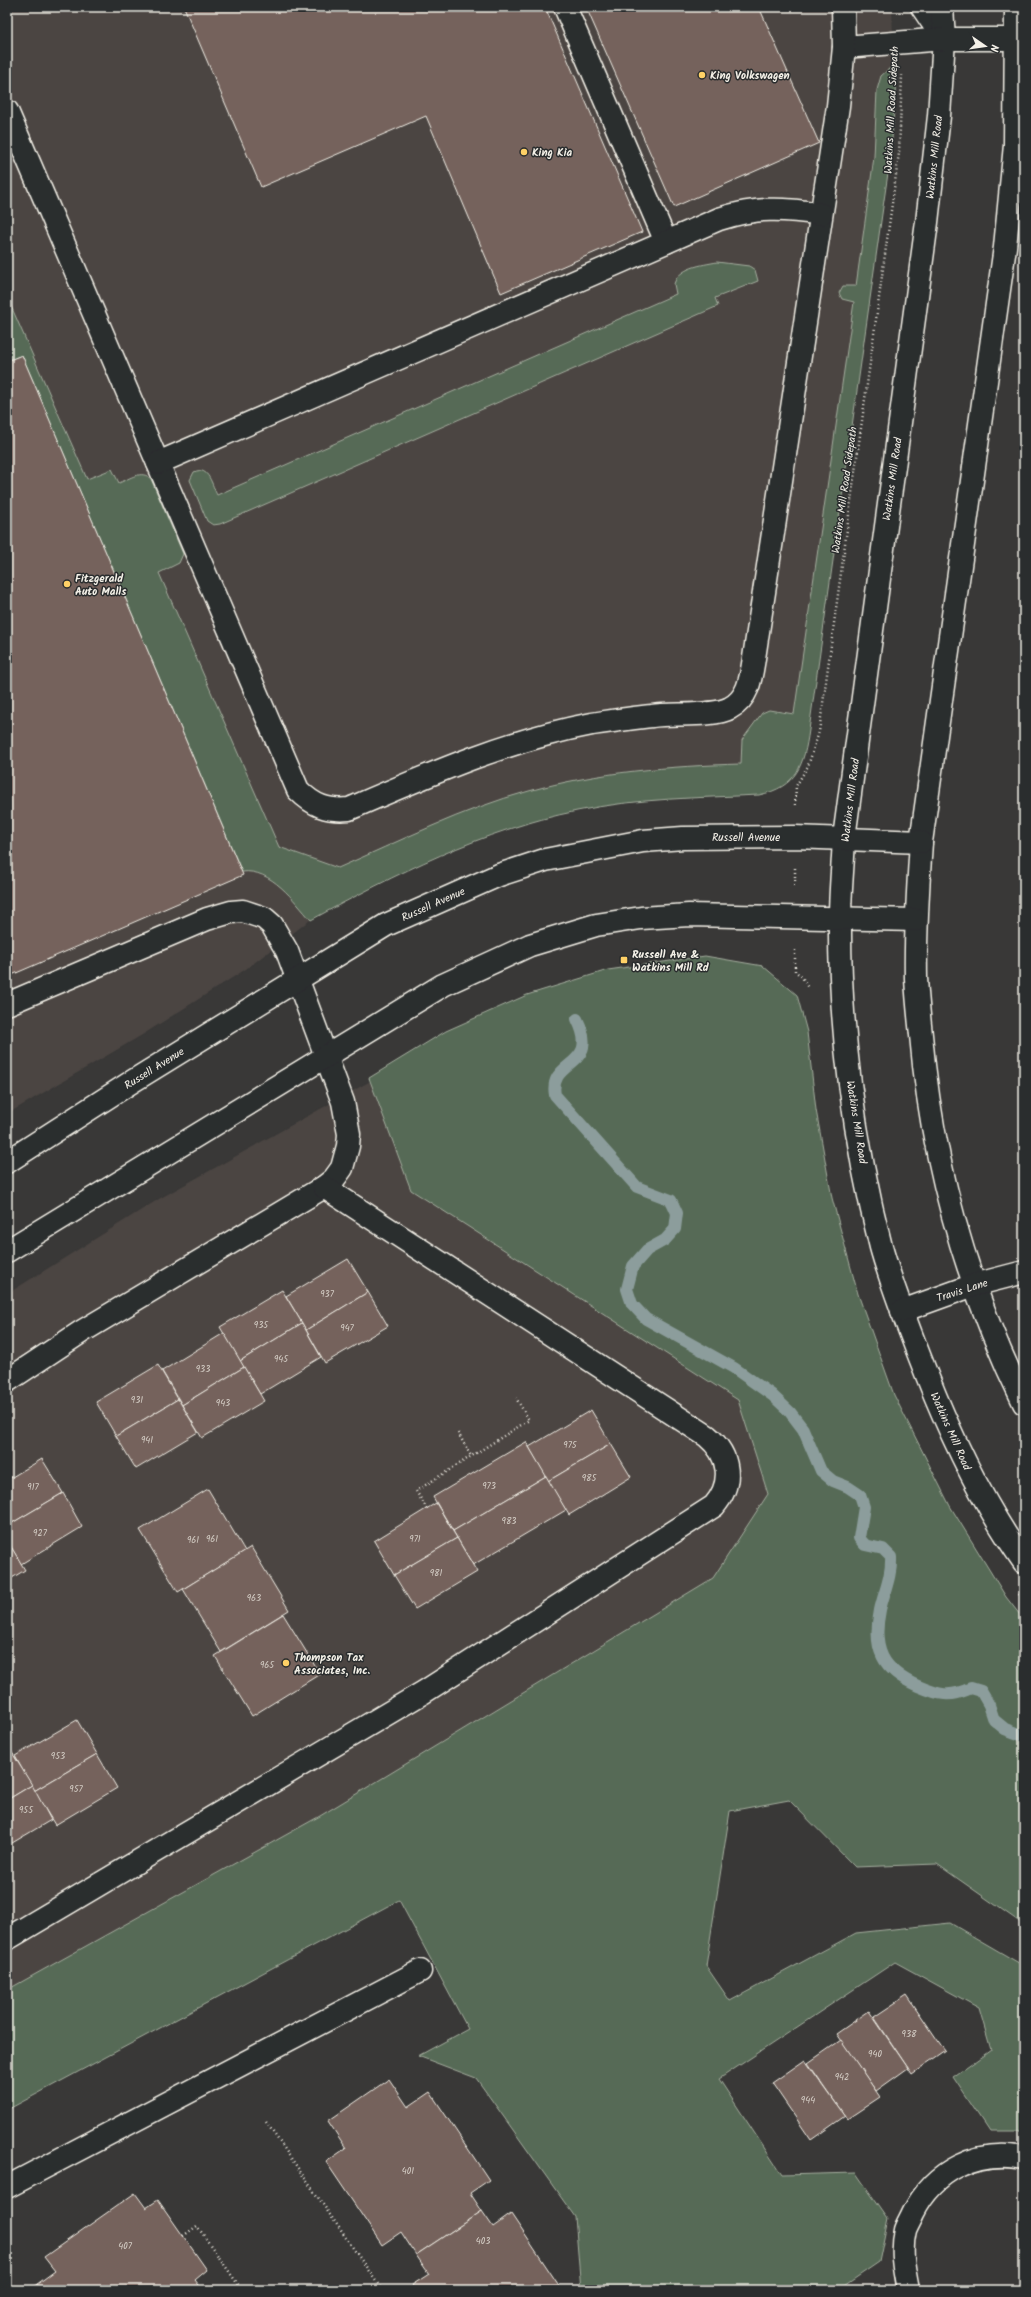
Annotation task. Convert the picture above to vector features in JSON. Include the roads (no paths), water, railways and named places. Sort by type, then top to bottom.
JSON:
[{"type":"street","points":[[564,7],[666,242]]},
{"type":"street","points":[[7,111],[298,790],[309,801],[322,808],[335,810],[349,809],[431,773],[534,737],[593,724],[645,716],[721,712],[730,708],[744,696],[751,678],[838,106],[844,47],[843,7]]},
{"type":"street","points":[[922,7],[944,39]]},
{"type":"street","name":"Watkins Mill Road","points":[[942,7],[944,39],[939,116],[927,222],[844,838],[840,918],[845,1036],[858,1140],[881,1247],[902,1311],[936,1399],[969,1473],[1024,1562]]},
{"type":"street","points":[[1016,7],[1020,39],[1015,145],[1005,247],[920,842],[916,920],[916,980],[924,1071],[936,1150],[954,1226],[974,1285],[1001,1356],[1024,1403]]},
{"type":"street","points":[[844,47],[944,39],[1020,39]]},
{"type":"street","points":[[158,463],[719,219],[754,210],[788,209],[821,214]]},
{"type":"street","name":"Russell Avenue","points":[[7,1162],[133,1081],[386,925],[499,875],[545,860],[643,840],[683,838],[795,837],[920,842]]},
{"type":"street","points":[[7,1004],[182,929],[231,912],[243,911],[264,918],[272,926],[287,951],[299,980],[343,1102],[349,1134],[342,1168],[334,1179],[324,1187],[81,1332],[7,1381]]},
{"type":"street","points":[[7,1251],[443,985],[530,945],[596,925],[641,918],[689,914],[916,920]]},
{"type":"street","points":[[7,1939],[424,1692],[710,1508],[721,1498],[725,1489],[727,1468],[725,1458],[715,1442],[324,1187]]},
{"type":"street","name":"Travis Lane","points":[[902,1311],[974,1285],[1024,1272]]},
{"type":"street","points":[[7,2187],[420,1971]]},
{"type":"street","points":[[908,2290],[902,2263],[906,2229],[920,2199],[943,2175],[973,2160],[1006,2155],[1024,2158]]},
{"type":"waterway","points":[[577,1019],[583,1035],[583,1047],[579,1055],[559,1075],[555,1083],[555,1095],[637,1187],[671,1200],[677,1213],[675,1229],[665,1240],[647,1250],[633,1266],[627,1289],[632,1304],[646,1319],[734,1368],[772,1395],[790,1412],[803,1429],[821,1471],[833,1481],[848,1487],[860,1495],[864,1507],[859,1538],[865,1545],[883,1549],[891,1557],[889,1577],[880,1610],[878,1624],[879,1647],[882,1657],[888,1665],[906,1680],[932,1692],[951,1694],[971,1688],[981,1691],[989,1705],[994,1720],[1005,1729],[1024,1736]]},
{"type":"place","name":"King Volkswagen","points":[[702,75]]},
{"type":"place","name":"King Kia","points":[[524,152]]},
{"type":"place","name":"Fitzgerald Auto Malls","points":[[67,584]]},
{"type":"place","name":"Russell Ave & Watkins Mill Rd","points":[[624,960]]},
{"type":"place","name":"Thompson Tax Associates, Inc.","points":[[286,1663]]}]
